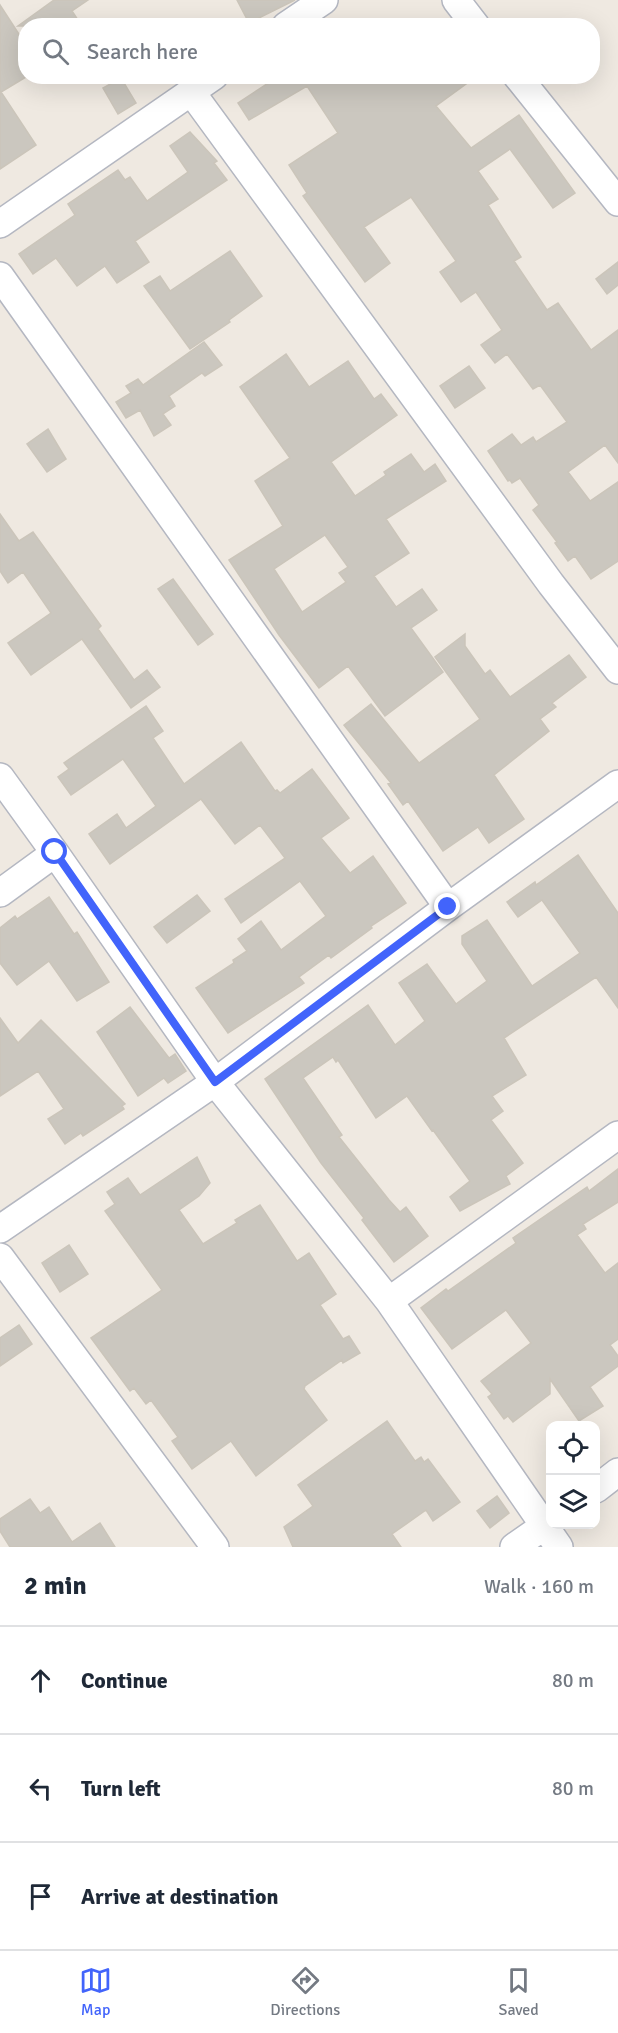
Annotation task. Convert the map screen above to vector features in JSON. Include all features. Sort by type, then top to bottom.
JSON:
[{"type":"street","points":[[298,18],[324,0]]},
{"type":"street","points":[[456,0],[470,18]]},
{"type":"street","points":[[0,224],[204,84]]},
{"type":"street","points":[[523,84],[618,202]]},
{"type":"street","points":[[192,93],[551,584],[618,670]]},
{"type":"street","points":[[0,276],[448,907]]},
{"type":"street","points":[[0,777],[215,1082],[389,1301],[552,1531],[514,1547]]},
{"type":"street","points":[[0,1229],[215,1082],[448,907],[618,784]]},
{"type":"street","points":[[0,893],[55,852]]},
{"type":"street","points":[[389,1301],[618,1135]]},
{"type":"street","points":[[0,1257],[215,1547]]},
{"type":"street","points":[[600,1486],[618,1472]]},
{"type":"building","points":[[54,0],[88,0],[72,11],[77,18],[29,18]]},
{"type":"building","points":[[237,0],[295,0],[259,18],[246,18]]},
{"type":"building","points":[[0,5],[18,33],[18,82],[1,92],[36,145],[0,169]]},
{"type":"building","points":[[110,84],[125,84],[136,103],[118,114],[103,88]]},
{"type":"building","points":[[267,84],[466,84],[436,106],[471,148],[519,115],[575,193],[553,208],[510,149],[478,171],[498,199],[488,205],[521,257],[514,261],[547,310],[558,303],[591,350],[618,330],[618,463],[605,445],[568,472],[590,501],[618,482],[618,561],[591,579],[575,556],[568,561],[533,510],[539,505],[520,478],[512,483],[508,481],[488,451],[512,434],[521,445],[533,437],[536,442],[567,422],[540,385],[533,389],[507,354],[495,363],[481,345],[502,330],[476,292],[461,302],[440,272],[456,261],[411,197],[364,227],[390,263],[365,282],[303,196],[307,193],[289,165],[338,133],[307,86],[249,120],[238,103]]},
{"type":"building","points":[[190,132],[217,161],[214,163],[227,180],[135,241],[149,262],[117,283],[105,266],[77,286],[56,258],[33,274],[19,254],[75,215],[68,204],[118,170],[125,180],[130,177],[147,201],[188,172],[170,146]]},
{"type":"building","points":[[230,251],[262,296],[229,320],[230,322],[190,349],[144,286],[160,276],[170,291]]},
{"type":"building","points":[[618,262],[618,285],[607,294],[596,279]]},
{"type":"building","points":[[204,342],[222,365],[205,376],[202,373],[169,396],[175,406],[163,414],[171,425],[154,436],[140,410],[126,418],[116,402],[131,393],[126,386],[138,379],[143,385]]},
{"type":"building","points":[[286,354],[309,387],[348,361],[374,399],[381,394],[397,415],[331,462],[355,496],[386,475],[384,472],[411,454],[424,472],[435,464],[446,481],[386,519],[409,553],[374,576],[396,607],[422,589],[437,610],[411,628],[443,672],[385,716],[348,666],[319,688],[279,635],[229,560],[283,526],[255,481],[290,458],[240,387]],"holes":[[[325,535],[348,567],[339,573],[346,582],[302,612],[274,569]]]},
{"type":"building","points":[[469,366],[485,388],[455,408],[440,386]]},
{"type":"building","points":[[48,429],[66,459],[47,472],[27,444]]},
{"type":"building","points":[[0,514],[19,541],[33,532],[101,626],[98,629],[134,680],[147,670],[160,687],[131,708],[82,639],[31,675],[8,643],[51,613],[23,572],[8,583],[0,571]]},
{"type":"building","points":[[173,579],[213,634],[198,645],[158,589]]},
{"type":"building","points":[[465,634],[465,646],[485,674],[490,670],[510,697],[569,655],[586,677],[552,703],[556,707],[540,719],[549,731],[494,775],[524,819],[489,843],[478,827],[443,851],[408,801],[403,805],[388,784],[391,783],[344,725],[371,704],[419,763],[480,719],[435,657]]},
{"type":"building","points":[[146,706],[163,731],[153,738],[184,784],[241,742],[275,791],[280,793],[312,769],[349,818],[321,838],[350,873],[373,856],[406,903],[371,926],[372,928],[331,958],[329,955],[299,977],[304,983],[228,1033],[196,988],[234,963],[233,960],[247,951],[238,939],[261,921],[281,950],[326,916],[300,881],[241,923],[225,899],[285,858],[260,825],[235,844],[201,799],[110,864],[89,834],[117,814],[126,828],[156,806],[123,759],[71,795],[58,777],[69,769],[64,763]]},
{"type":"building","points":[[578,855],[618,913],[618,1008],[596,977],[504,1038],[526,1075],[492,1096],[503,1111],[491,1120],[523,1163],[506,1176],[510,1184],[460,1211],[450,1197],[470,1181],[407,1096],[376,1118],[338,1060],[336,1062],[333,1057],[303,1078],[342,1135],[339,1137],[389,1200],[400,1212],[406,1207],[428,1236],[394,1262],[362,1220],[364,1218],[321,1163],[265,1079],[368,1005],[395,1045],[425,1021],[399,983],[427,964],[456,1004],[487,981],[462,944],[462,936],[487,920],[532,986],[580,953],[542,900],[518,917],[507,902],[535,882],[536,885]]},
{"type":"building","points":[[197,895],[210,911],[167,943],[154,927]]},
{"type":"building","points":[[49,897],[74,934],[77,932],[109,982],[77,1001],[49,961],[17,985],[0,963],[0,928],[15,916],[17,919]]},
{"type":"building","points":[[130,1007],[169,1058],[175,1054],[186,1071],[168,1083],[164,1078],[138,1096],[97,1032]]},
{"type":"building","points":[[0,1018],[18,1043],[41,1020],[125,1104],[122,1106],[124,1109],[83,1136],[81,1133],[65,1144],[48,1119],[64,1109],[38,1071],[0,1096]]},
{"type":"building","points":[[197,1157],[210,1183],[199,1196],[179,1210],[203,1244],[237,1223],[235,1220],[260,1205],[297,1261],[309,1253],[336,1294],[320,1305],[343,1339],[349,1336],[360,1353],[343,1363],[342,1360],[305,1386],[304,1389],[327,1420],[256,1476],[231,1441],[192,1469],[172,1441],[178,1437],[151,1400],[146,1404],[134,1388],[130,1391],[91,1338],[162,1290],[105,1211],[115,1204],[107,1192],[128,1178],[140,1195]]},
{"type":"building","points":[[618,1169],[618,1202],[583,1224],[586,1229],[577,1235],[605,1273],[618,1263],[618,1339],[610,1345],[618,1356],[618,1366],[590,1387],[603,1406],[579,1421],[550,1379],[550,1394],[513,1422],[508,1416],[504,1419],[488,1397],[492,1394],[481,1381],[531,1343],[506,1310],[452,1349],[421,1308],[516,1243],[513,1238],[587,1187],[589,1191]]},
{"type":"building","points":[[69,1245],[88,1274],[60,1292],[42,1263]]},
{"type":"building","points":[[19,1325],[32,1344],[0,1366],[0,1338]]},
{"type":"building","points":[[387,1421],[415,1461],[421,1457],[424,1462],[428,1459],[460,1502],[433,1521],[426,1510],[392,1534],[401,1547],[293,1547],[284,1527],[313,1506],[298,1485]]},
{"type":"building","points":[[497,1496],[509,1513],[490,1528],[477,1511]]},
{"type":"building","points":[[30,1499],[40,1513],[49,1507],[72,1542],[100,1523],[115,1547],[10,1547],[0,1531],[0,1519]]},
{"type":"route","points":[[55,852],[215,1082],[448,907]]}]
